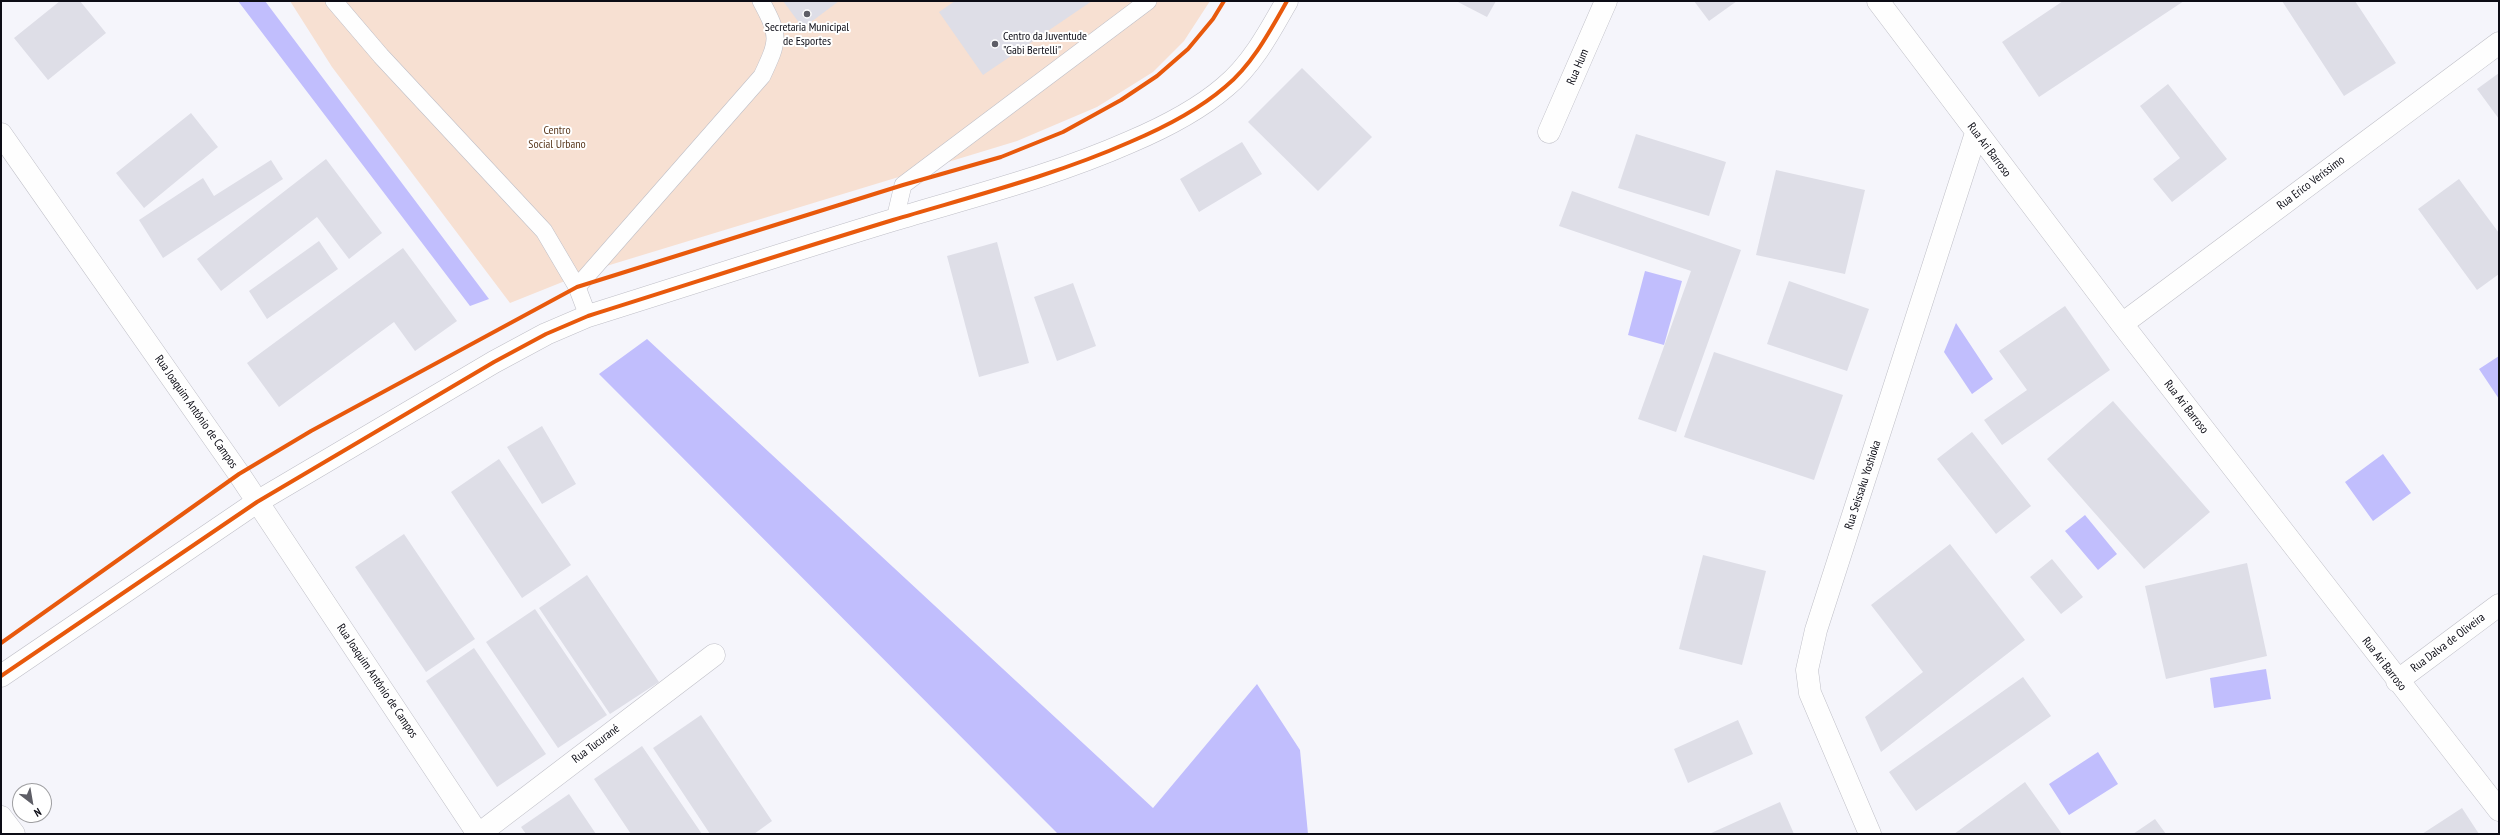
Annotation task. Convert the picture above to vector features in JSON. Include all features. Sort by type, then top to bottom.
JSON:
[{"type":"street","points":[[1,676],[257,502],[494,362],[546,334],[588,316],[895,219],[999,190],[1058,171],[1159,130],[1195,109],[1226,87],[1250,60],[1287,1]]},
{"type":"street","name":"Rua Hum","points":[[1550,132],[1606,1]]},
{"type":"street","name":"Rua Ari Barroso","points":[[1878,1],[2122,324],[2397,681],[2499,810]]},
{"type":"street","name":"Rua Erico Veríssimo","points":[[2122,324],[2499,43]]},
{"type":"street","name":"Rua Seissaku Yoshioka","points":[[1870,834],[1810,693],[1807,670],[1816,630],[1976,132]]},
{"type":"street","name":"Rua Joaquim Antônio de Campos","points":[[1,134],[257,502],[479,834]]},
{"type":"street","name":"Rua Dalva de Oliveira","points":[[2397,681],[2499,605]]},
{"type":"street","name":"Rua Tucurané","points":[[479,834],[714,654]]},
{"type":"street","points":[[1,817],[14,834]]},
{"type":"lane","points":[[334,1],[381,56],[544,231],[577,287],[588,316]]},
{"type":"lane","points":[[577,287],[762,76],[773,52],[775,28],[761,1]]},
{"type":"lane","points":[[895,219],[903,185],[1148,1]]},
{"type":"green space","name":"Centro Social Urbano","points":[[290,1],[1210,1],[1184,41],[1153,72],[1097,107],[1017,141],[590,271],[510,303],[332,67]]},
{"type":"water","points":[[238,1],[265,1],[489,299],[470,306]]},
{"type":"water","points":[[1645,271],[1682,281],[1664,345],[1628,335]]},
{"type":"water","points":[[1956,323],[1993,379],[1972,394],[1944,352]]},
{"type":"water","points":[[647,339],[1153,808],[1257,684],[1300,750],[1308,834],[1058,834],[599,374]]},
{"type":"water","points":[[2499,356],[2499,399],[2479,369]]},
{"type":"water","points":[[2383,454],[2411,493],[2373,521],[2345,482]]},
{"type":"water","points":[[2085,515],[2117,554],[2098,570],[2065,531]]},
{"type":"water","points":[[2266,669],[2271,699],[2214,708],[2210,678]]},
{"type":"water","points":[[2098,752],[2118,784],[2069,815],[2049,784]]},
{"type":"building","points":[[60,1],[80,1],[106,33],[48,80],[14,38]]},
{"type":"building","name":"Secretaria Municipal de Esportes","points":[[783,1],[839,1],[803,28]]},
{"type":"building","name":"Centro da Juventude \"Gabi Bertelli\"","points":[[955,1],[1092,1],[983,75],[939,12]]},
{"type":"building","points":[[1456,1],[1496,1],[1487,17]]},
{"type":"building","points":[[1694,1],[1737,1],[1709,21]]},
{"type":"building","points":[[2063,1],[2184,1],[2039,97],[2002,42]]},
{"type":"building","points":[[2282,1],[2355,1],[2396,63],[2344,96]]},
{"type":"building","points":[[1302,68],[1372,137],[1318,191],[1248,122]]},
{"type":"building","points":[[2499,73],[2499,119],[2477,89]]},
{"type":"building","points":[[2168,84],[2227,159],[2172,202],[2153,179],[2180,158],[2140,106]]},
{"type":"building","points":[[191,113],[218,147],[144,208],[116,173]]},
{"type":"building","points":[[1636,134],[1726,162],[1709,216],[1618,188]]},
{"type":"building","points":[[1242,142],[1262,174],[1199,212],[1180,179]]},
{"type":"building","points":[[326,159],[382,233],[349,259],[317,217],[221,291],[197,259]]},
{"type":"building","points":[[271,160],[283,179],[163,258],[139,220],[203,178],[214,196]]},
{"type":"building","points":[[1776,170],[1865,190],[1845,274],[1756,255]]},
{"type":"building","points":[[2459,179],[2499,233],[2499,274],[2477,290],[2418,209]]},
{"type":"building","points":[[1572,191],[1741,250],[1676,432],[1638,419],[1691,271],[1559,226]]},
{"type":"building","points":[[319,241],[338,269],[267,319],[249,291]]},
{"type":"building","points":[[997,242],[1029,363],[979,377],[947,256]]},
{"type":"building","points":[[403,248],[457,321],[415,351],[394,322],[279,407],[247,363]]},
{"type":"building","points":[[1789,281],[1869,309],[1847,371],[1767,344]]},
{"type":"building","points":[[1073,283],[1096,346],[1057,361],[1034,297]]},
{"type":"building","points":[[2065,306],[2110,370],[2002,445],[1984,420],[2027,390],[1999,351]]},
{"type":"building","points":[[1714,352],[1843,395],[1814,480],[1684,437]]},
{"type":"building","points":[[2113,401],[2210,512],[2144,569],[2047,459]]},
{"type":"building","points":[[542,426],[576,484],[542,504],[507,447]]},
{"type":"building","points":[[1972,432],[2031,506],[1996,534],[1937,459]]},
{"type":"building","points":[[499,459],[571,565],[522,598],[451,492]]},
{"type":"building","points":[[404,534],[475,639],[426,672],[355,567]]},
{"type":"building","points":[[1950,544],[2025,640],[1881,752],[1865,717],[1923,672],[1871,605]]},
{"type":"building","points":[[1703,555],[1766,571],[1742,665],[1679,649]]},
{"type":"building","points":[[2052,559],[2083,597],[2061,614],[2030,577]]},
{"type":"building","points":[[2247,563],[2267,656],[2166,679],[2145,586]]},
{"type":"building","points":[[587,575],[659,682],[610,714],[539,608]]},
{"type":"building","points":[[535,609],[607,715],[558,748],[486,642]]},
{"type":"building","points":[[474,648],[546,754],[497,787],[426,681]]},
{"type":"building","points":[[2023,677],[2051,716],[1916,811],[1889,772]]},
{"type":"building","points":[[701,715],[772,821],[754,834],[710,834],[653,748]]},
{"type":"building","points":[[1738,720],[1753,754],[1688,783],[1674,749]]},
{"type":"building","points":[[642,746],[702,834],[631,834],[594,779]]},
{"type":"building","points":[[2025,782],[2062,834],[1954,834]]},
{"type":"building","points":[[569,794],[596,834],[526,834],[521,827]]},
{"type":"building","points":[[1780,802],[1794,834],[1709,834]]},
{"type":"building","points":[[2462,808],[2479,834],[2422,834]]},
{"type":"building","points":[[2155,819],[2166,834],[2133,834]]},
{"type":"cycle path","points":[[1,643],[239,474],[311,431],[577,287],[903,185],[1001,157],[1063,132],[1121,100],[1157,76],[1188,49],[1213,19],[1224,1]]},
{"type":"cycle path","points":[[1,676],[257,502],[494,362],[546,334],[588,316],[1072,165],[1142,137],[1167,125],[1203,104],[1235,78],[1260,47],[1287,1]]},
{"type":"place","name":"Secretaria Municipal de Esportes","points":[[807,14]]},
{"type":"place","name":"Centro da Juventude \"Gabi Bertelli\"","points":[[995,44]]}]
